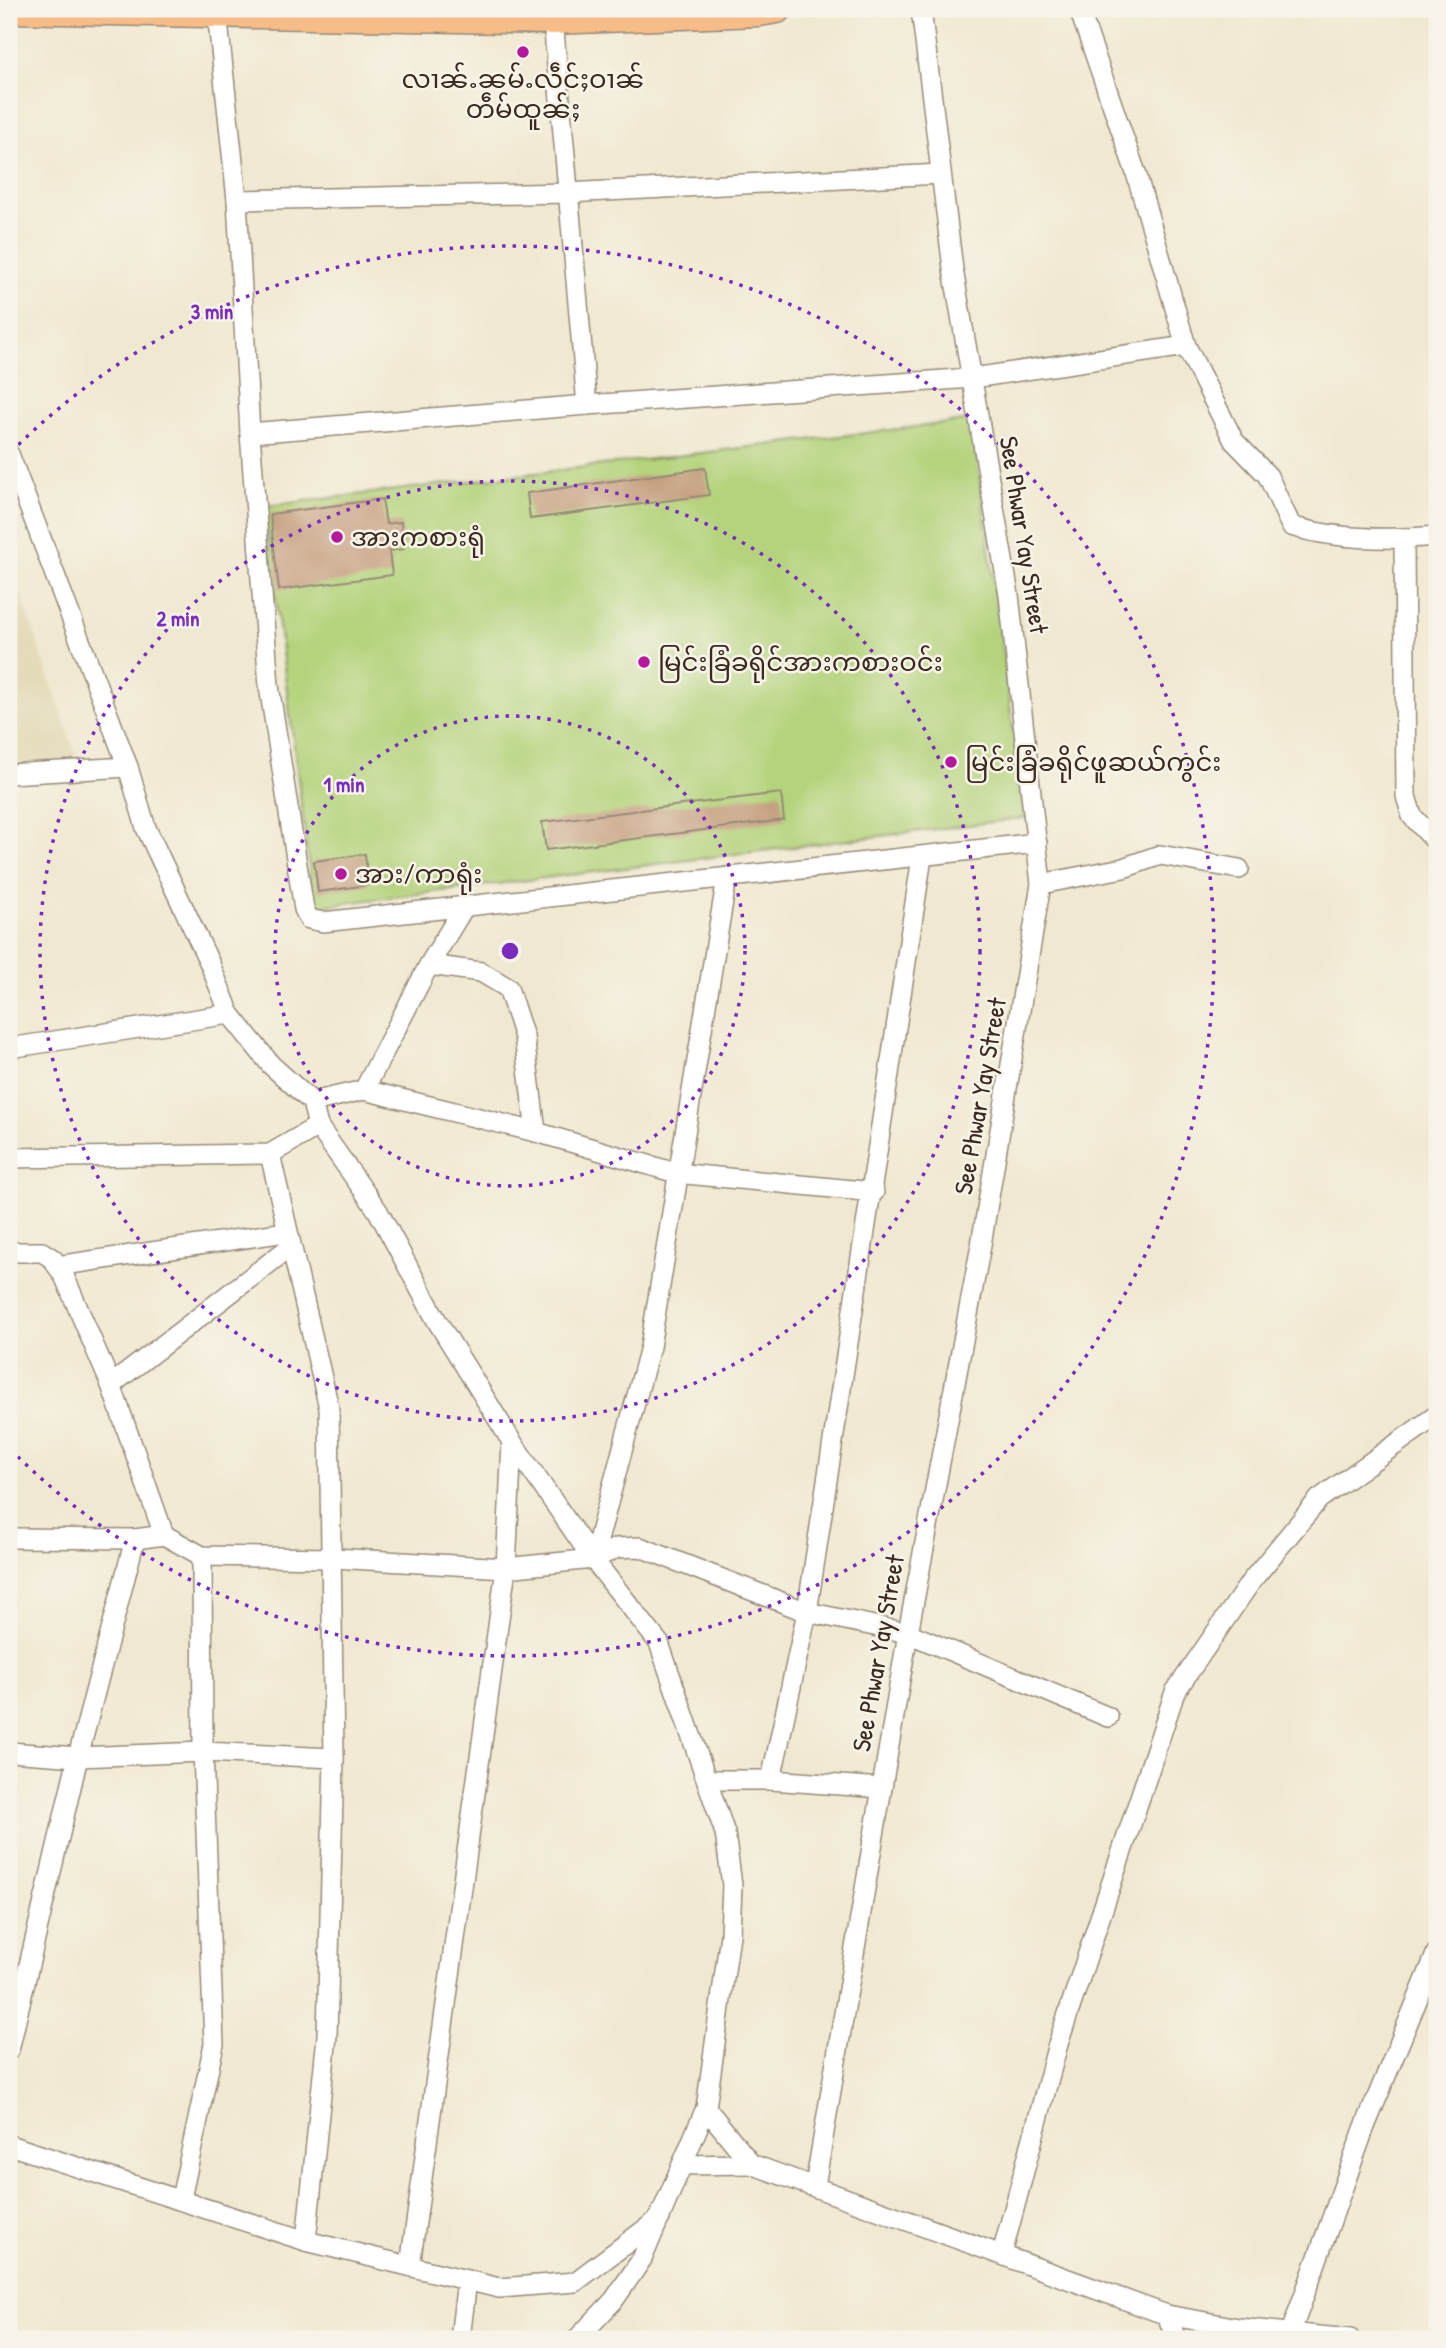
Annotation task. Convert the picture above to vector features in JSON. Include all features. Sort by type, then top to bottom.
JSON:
[{"type":"highway","points":[[9,9],[553,20],[759,12],[777,9]]},
{"type":"street","name":"See Phwar Yay Street","points":[[815,2186],[908,1633],[981,1245],[1041,884],[1009,595],[953,270],[921,9]]},
{"type":"street","points":[[1079,9],[1136,173],[1186,346],[1234,441],[1268,476],[1291,526],[1316,534],[1404,539],[1437,537]]},
{"type":"street","points":[[217,12],[237,200],[250,433],[269,686],[304,909],[309,919],[323,922],[1037,844]]},
{"type":"street","points":[[553,20],[587,405]]},
{"type":"street","points":[[237,200],[567,193],[941,174]]},
{"type":"street","points":[[250,433],[587,405],[973,378],[1186,346]]},
{"type":"street","points":[[9,454],[128,767],[146,828],[210,964],[230,1014],[271,1065],[312,1102],[318,1126],[379,1211],[438,1321],[512,1441],[593,1559],[659,1643],[725,1833],[732,1885],[730,1935],[706,2108],[642,2259],[614,2300],[577,2339]]},
{"type":"street","points":[[1404,539],[1406,796],[1412,816],[1437,843]]},
{"type":"street","points":[[9,775],[128,767]]},
{"type":"street","points":[[1041,884],[1123,868],[1160,855],[1239,869]]},
{"type":"street","points":[[771,1780],[807,1612],[874,1192],[922,858]]},
{"type":"street","points":[[593,1559],[650,1348],[676,1173],[727,877]]},
{"type":"street","points":[[364,1090],[429,965],[464,907]]},
{"type":"street","points":[[429,965],[481,972],[508,988],[524,1037],[536,1132]]},
{"type":"street","points":[[9,1048],[230,1014]]},
{"type":"street","points":[[312,1102],[364,1090],[536,1132],[676,1173],[874,1192]]},
{"type":"street","points":[[9,1158],[270,1154],[318,1126]]},
{"type":"street","points":[[270,1154],[329,1408],[334,1558],[334,1758],[327,2036],[306,2241]]},
{"type":"street","points":[[57,1266],[288,1239]]},
{"type":"street","points":[[111,1385],[288,1239]]},
{"type":"street","points":[[9,1252],[42,1252],[57,1266],[111,1385],[164,1535]]},
{"type":"street","points":[[1002,2254],[1058,2044],[1175,1692],[1252,1580],[1319,1499],[1437,1415]]},
{"type":"street","points":[[410,2266],[506,1568],[512,1441]]},
{"type":"street","points":[[9,1538],[135,1539],[164,1535],[202,1556],[334,1558],[506,1568],[593,1559],[617,1548],[640,1546],[807,1612],[908,1633],[1108,1717]]},
{"type":"street","points":[[9,2050],[78,1756],[135,1539]]},
{"type":"street","points":[[181,2199],[214,2044],[203,1752],[202,1556]]},
{"type":"street","points":[[9,1752],[78,1756],[203,1752],[334,1758]]},
{"type":"street","points":[[707,1780],[771,1780],[882,1788]]},
{"type":"street","points":[[1291,2332],[1364,2129],[1437,1952]]},
{"type":"street","points":[[706,2108],[751,2164]]},
{"type":"street","points":[[9,2145],[306,2241],[499,2288],[575,2282],[661,2217]]},
{"type":"street","points":[[682,2165],[751,2164],[1167,2315],[1239,2328],[1350,2339]]},
{"type":"street","points":[[460,2339],[467,2280]]},
{"type":"street","points":[[1167,2315],[1176,2339]]},
{"type":"shaded area","points":[[9,560],[80,767],[9,770]]},
{"type":"green space","name":"မြင်းခြံခရိုင်အားကစားဝင်း","points":[[972,420],[1025,818],[314,907],[264,506]]},
{"type":"building","points":[[705,468],[709,495],[530,519],[527,493]]},
{"type":"building","name":"အားကစားရုံ","points":[[382,499],[386,524],[401,522],[404,549],[389,551],[392,575],[279,590],[270,514]]},
{"type":"building","points":[[781,793],[784,820],[546,850],[542,822]]},
{"type":"building","name":"အား/ကာရုံး","points":[[365,854],[368,885],[318,892],[314,861]]},
{"type":"place","name":"လၢၼ်ႉၼမ်ႉလဵင်ႈဝၢၼ် တဵမ်ထူၼ်ႈ","points":[[523,52]]},
{"type":"place","name":"အားကစားရုံ","points":[[337,537]]},
{"type":"place","name":"မြင်းခြံခရိုင်အားကစားဝင်း","points":[[644,662]]},
{"type":"place","name":"မြင်းခြံခရိုင်ဖူဆယ်ကွင်း","points":[[951,762]]},
{"type":"place","name":"အား/ကာရုံး","points":[[341,874]]}]
